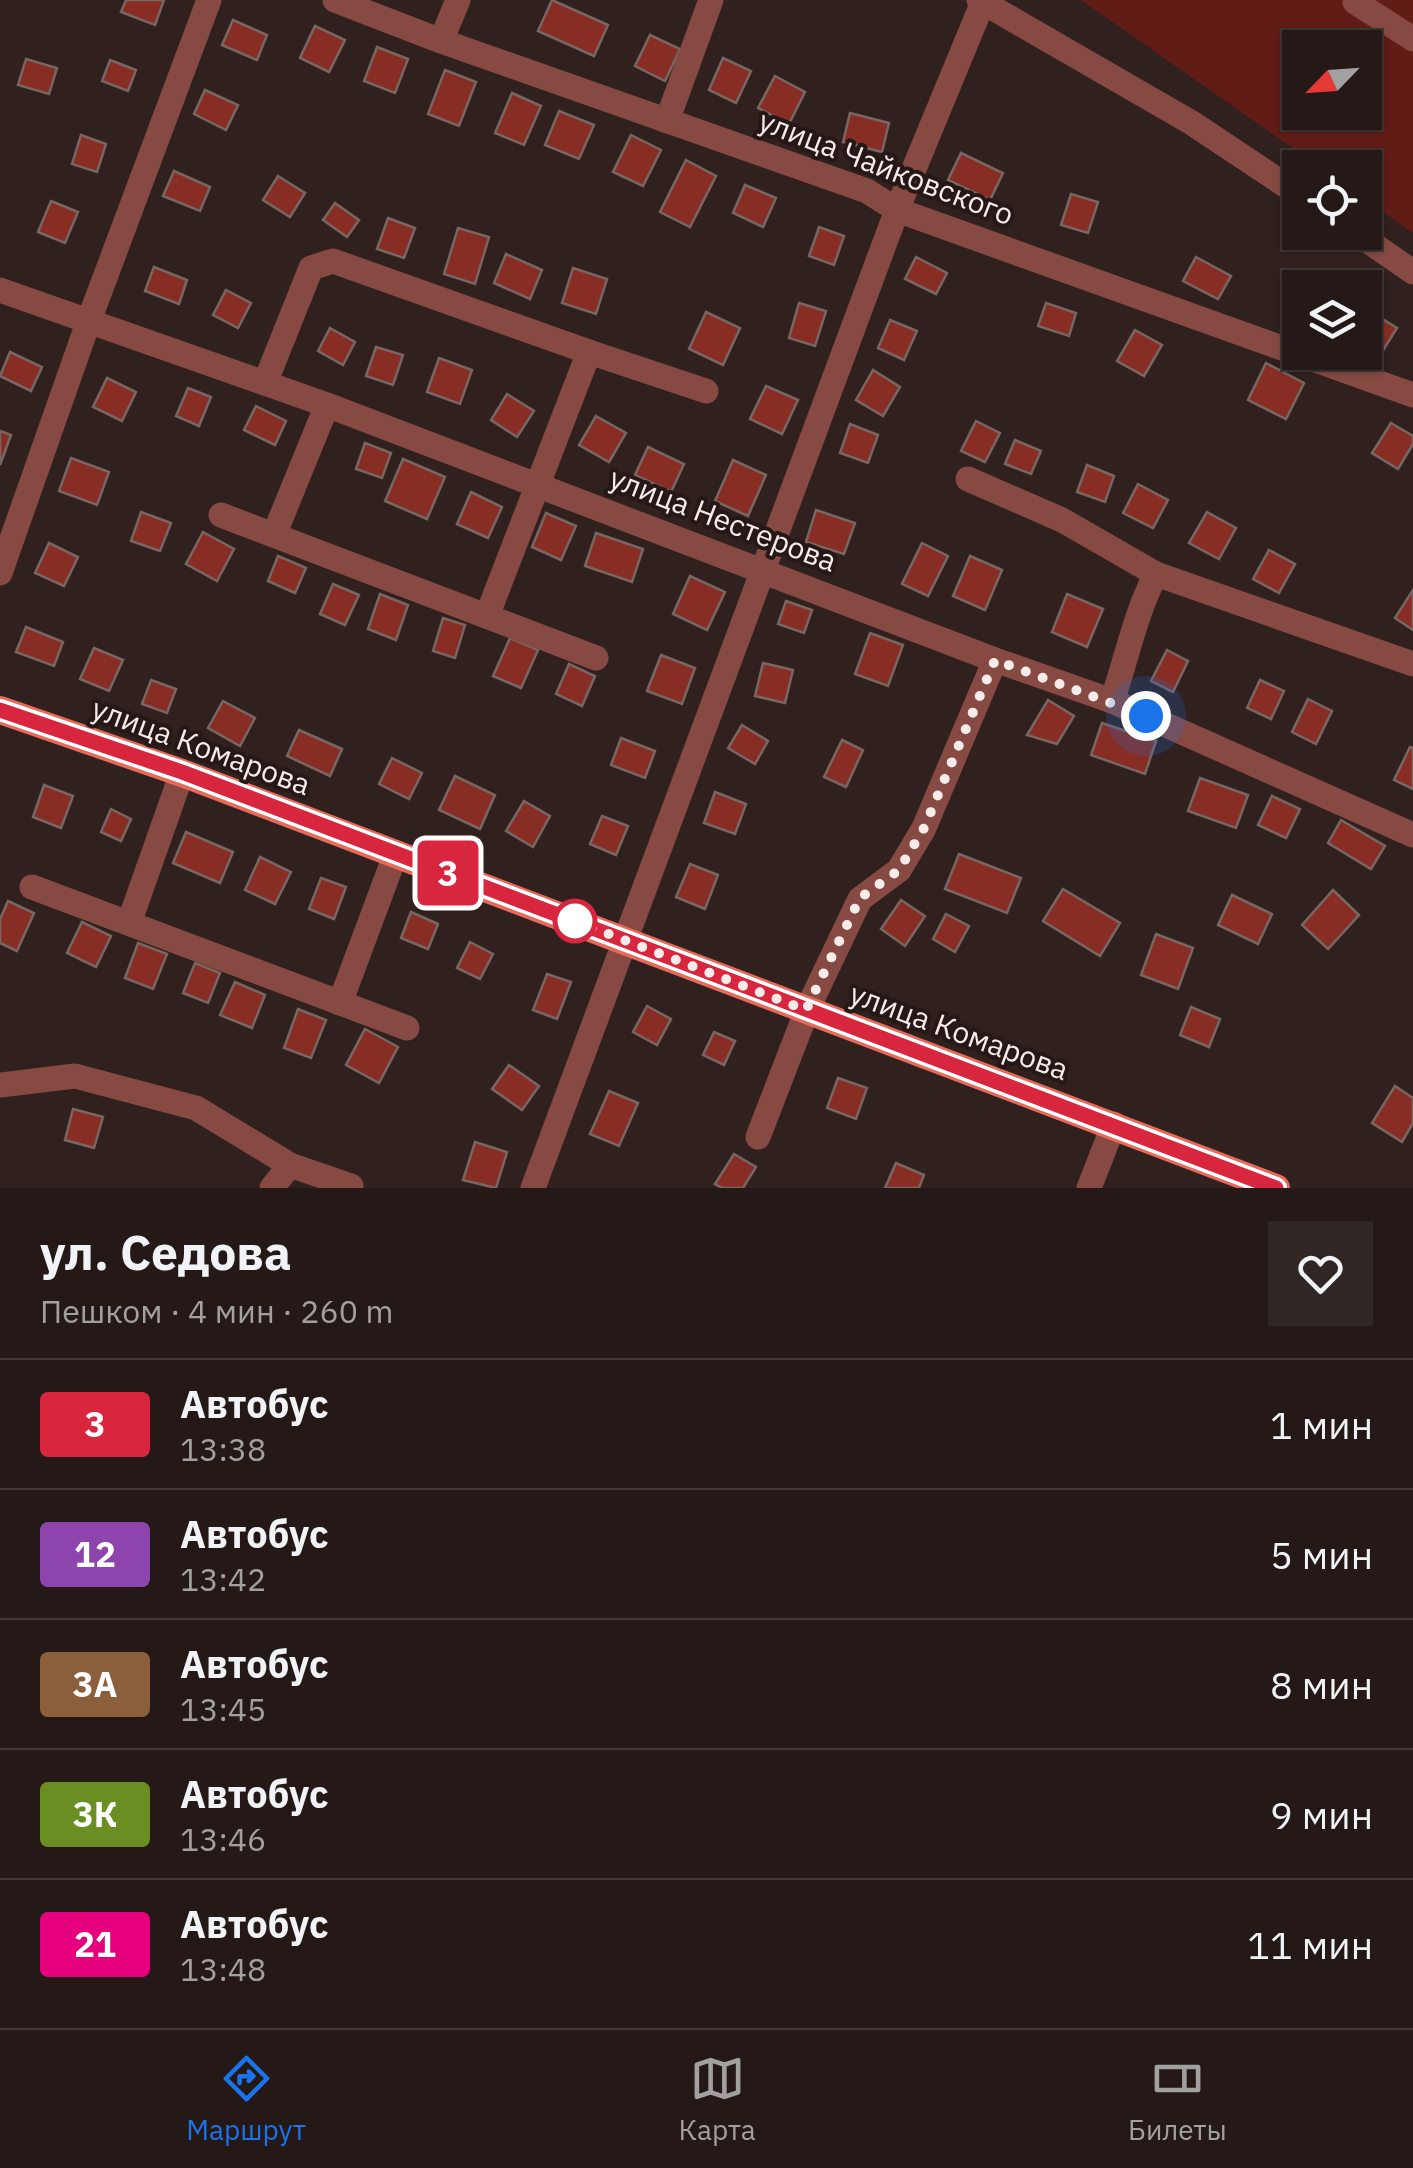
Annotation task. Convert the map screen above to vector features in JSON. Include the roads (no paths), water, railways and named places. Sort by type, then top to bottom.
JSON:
[{"type":"main road","name":"улица Комарова","points":[[0,710],[182,772],[1276,1188]]},
{"type":"street","points":[[0,572],[209,0]]},
{"type":"street","name":"улица Чайковского","points":[[336,0],[441,41],[868,190],[897,210],[1413,395]]},
{"type":"street","points":[[441,41],[458,0]]},
{"type":"street","points":[[667,121],[711,0]]},
{"type":"street","points":[[532,1188],[897,210],[981,1],[1192,123],[1282,184]]},
{"type":"street","points":[[1355,1],[1413,39]]},
{"type":"street","points":[[1381,250],[1413,272]]},
{"type":"street","points":[[264,383],[311,268],[333,261],[706,391]]},
{"type":"street","name":"улица Нестерова","points":[[0,290],[326,405],[1112,701],[1413,835]]},
{"type":"street","points":[[487,616],[589,352]]},
{"type":"street","points":[[274,536],[326,405]]},
{"type":"street","points":[[968,478],[1062,520],[1156,574],[1413,664]]},
{"type":"street","points":[[220,515],[596,658]]},
{"type":"street","points":[[1112,701],[1130,650],[1139,606],[1156,574]]},
{"type":"street","points":[[758,1137],[806,1010],[860,898],[899,870],[924,828],[995,660]]},
{"type":"street","points":[[129,924],[182,772]]},
{"type":"street","points":[[340,1003],[396,853]]},
{"type":"street","points":[[32,887],[407,1028]]},
{"type":"street","points":[[0,1085],[76,1076],[196,1108],[290,1165],[351,1186]]},
{"type":"street","points":[[1090,1188],[1114,1124]]},
{"type":"street","points":[[272,1188],[290,1165]]}]
